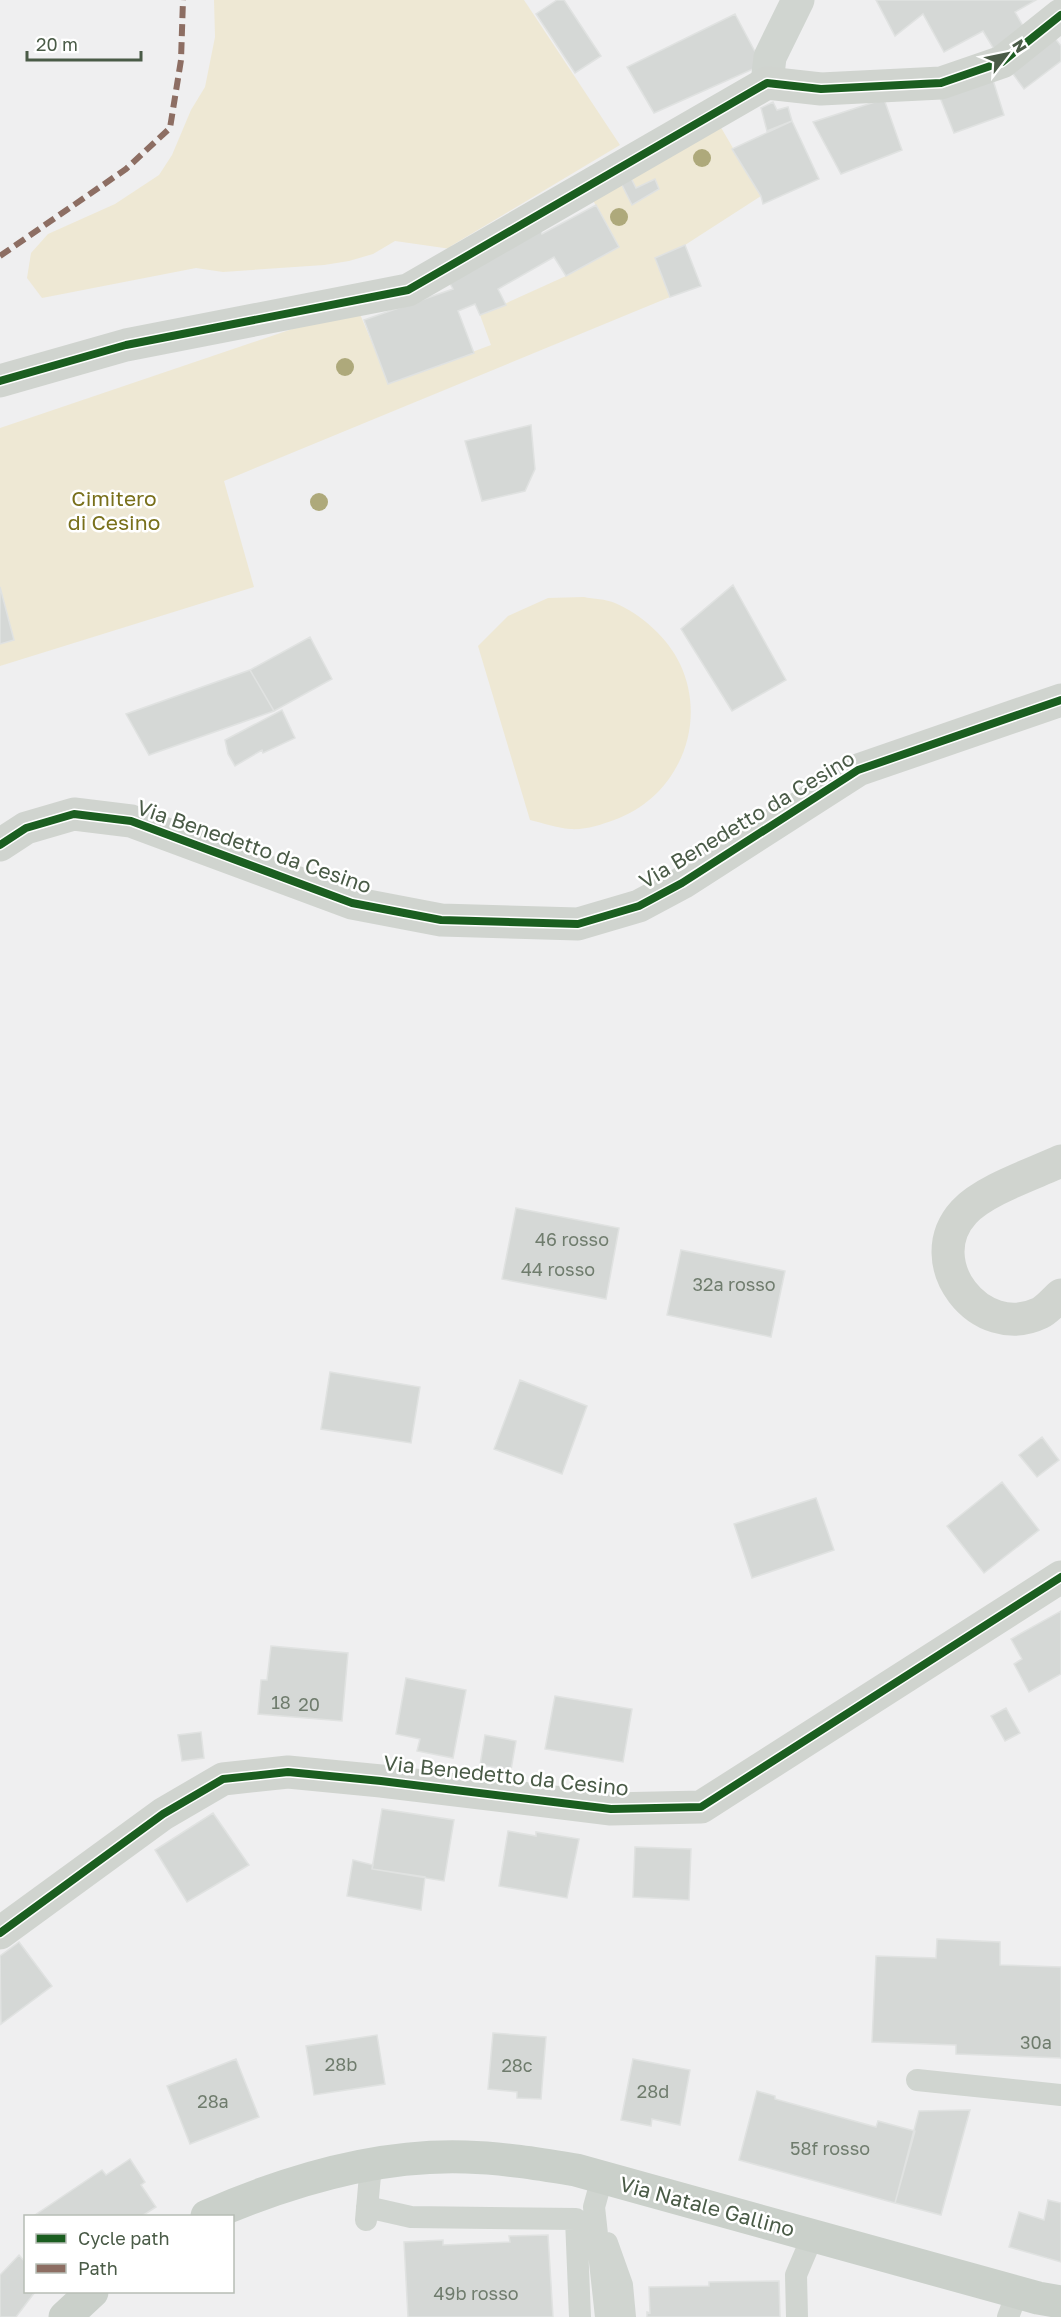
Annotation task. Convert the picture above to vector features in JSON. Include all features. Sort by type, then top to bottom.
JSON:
[{"type":"main road","name":"Via Natale Gallino","points":[[211,2215],[254,2196],[308,2179],[371,2164],[465,2157],[523,2162],[576,2170],[598,2192],[813,2235],[1031,2305]]},
{"type":"main road","points":[[64,2317],[91,2293]]},
{"type":"street","points":[[766,83],[770,57],[798,0]]},
{"type":"street","points":[[0,381],[126,345],[408,290],[766,83],[821,89],[941,83],[1002,62],[1061,15]]},
{"type":"street","name":"Via Benedetto da Cesino","points":[[0,845],[26,828],[74,814],[131,821],[352,903],[441,920],[578,924],[639,906],[682,883],[858,770],[1061,700]]},
{"type":"street","points":[[1061,1161],[979,1199],[963,1213],[952,1232],[948,1254],[952,1275],[962,1294],[979,1309],[999,1317],[1021,1319],[1041,1312],[1061,1295]]},
{"type":"street","name":"Via Benedetto da Cesino","points":[[0,1933],[163,1814],[223,1779],[288,1772],[611,1809],[701,1807],[1061,1577]]},
{"type":"lane","points":[[917,2080],[1061,2096]]},
{"type":"lane","points":[[371,2164],[366,2214],[411,2217],[576,2219],[580,2317]]},
{"type":"lane","name":"Via Natale Gallino","points":[[598,2192],[606,2317]]},
{"type":"lane","name":"Via Natale Gallino","points":[[598,2192],[622,2285],[624,2317]]},
{"type":"lane","name":"Via Natale Gallino","points":[[797,2317],[796,2276],[813,2235]]},
{"type":"green space","points":[[214,0],[524,0],[620,145],[451,246],[451,249],[395,241],[373,254],[349,261],[324,265],[223,272],[196,268],[42,298],[27,278],[31,253],[48,234],[115,204],[159,175],[172,155],[191,110],[205,87],[215,37]]},
{"type":"green space","name":"Cimitero di Cesino","points":[[716,119],[761,196],[685,245],[655,258],[670,297],[224,481],[254,587],[0,666],[0,428],[357,307],[389,383],[491,345],[480,315],[566,276],[619,247],[590,195]]},
{"type":"green space","points":[[584,597],[608,601],[625,608],[644,620],[661,636],[680,664],[688,687],[691,711],[682,757],[670,777],[655,795],[636,809],[614,820],[587,828],[570,829],[530,820],[478,646],[508,616],[548,598]]},
{"type":"building","points":[[557,0],[564,0],[601,56],[575,73],[536,14]]},
{"type":"building","points":[[876,0],[1036,0],[1015,12],[1027,33],[995,51],[983,31],[944,52],[923,14],[895,36]]},
{"type":"building","points":[[735,14],[762,65],[654,113],[627,67]]},
{"type":"building","points":[[1054,37],[1061,46],[1061,61],[1024,89],[1010,70]]},
{"type":"building","points":[[992,77],[1004,115],[954,133],[939,95]]},
{"type":"building","points":[[884,99],[902,150],[841,174],[813,122]]},
{"type":"building","points":[[773,102],[777,110],[788,107],[792,121],[767,131],[761,108]]},
{"type":"building","points":[[792,121],[819,179],[763,204],[761,196],[732,149]]},
{"type":"building","points":[[630,176],[636,188],[655,179],[659,189],[632,205],[620,181]]},
{"type":"building","points":[[596,205],[619,247],[566,276],[554,257],[498,289],[506,305],[480,315],[475,304],[458,311],[474,353],[388,384],[364,320],[453,289],[447,278],[538,224],[542,234]]},
{"type":"building","points":[[685,245],[701,286],[670,297],[655,258]]},
{"type":"building","points":[[531,425],[535,469],[525,491],[482,501],[465,441]]},
{"type":"building","points":[[733,585],[786,680],[732,711],[681,629]]},
{"type":"building","points":[[0,587],[14,640],[0,644]]},
{"type":"building","points":[[310,637],[332,679],[274,711],[250,670]]},
{"type":"building","points":[[250,670],[274,711],[149,755],[126,714]]},
{"type":"building","points":[[282,710],[295,738],[263,753],[262,750],[235,766],[228,754],[225,740]]},
{"type":"building","points":[[516,1208],[619,1228],[606,1299],[502,1279]]},
{"type":"building","points":[[681,1250],[785,1271],[771,1337],[667,1315]]},
{"type":"building","points":[[330,1372],[420,1387],[411,1443],[321,1429]]},
{"type":"building","points":[[520,1380],[587,1406],[562,1474],[494,1449]]},
{"type":"building","points":[[1042,1437],[1059,1460],[1037,1477],[1019,1455]]},
{"type":"building","points":[[1002,1482],[1039,1530],[984,1573],[947,1526]]},
{"type":"building","points":[[816,1498],[834,1550],[752,1578],[734,1524]]},
{"type":"building","points":[[1061,1611],[1061,1674],[1029,1692],[1014,1664],[1022,1659],[1011,1639]]},
{"type":"building","points":[[271,1646],[348,1653],[342,1721],[258,1714],[261,1680],[267,1680]]},
{"type":"building","points":[[406,1678],[466,1690],[453,1758],[417,1751],[420,1739],[396,1734]]},
{"type":"building","points":[[555,1696],[632,1709],[623,1762],[545,1749]]},
{"type":"building","points":[[1006,1708],[1020,1733],[1005,1741],[991,1716]]},
{"type":"building","points":[[201,1732],[204,1758],[182,1761],[178,1735]]},
{"type":"building","points":[[485,1735],[516,1741],[511,1770],[480,1765]]},
{"type":"building","points":[[382,1809],[454,1820],[444,1881],[372,1869]]},
{"type":"building","points":[[213,1813],[249,1865],[187,1902],[155,1850]]},
{"type":"building","points":[[508,1831],[536,1836],[536,1832],[579,1839],[567,1898],[499,1886]]},
{"type":"building","points":[[635,1847],[691,1849],[689,1900],[633,1897]]},
{"type":"building","points":[[353,1860],[373,1865],[372,1869],[425,1877],[421,1910],[347,1896]]},
{"type":"building","points":[[937,1939],[1000,1942],[1000,1965],[1061,1967],[1061,2058],[956,2054],[956,2045],[872,2042],[876,1956],[936,1958]]},
{"type":"building","points":[[19,1942],[52,1986],[1,2024],[0,1956]]},
{"type":"building","points":[[493,2033],[546,2037],[541,2099],[517,2098],[517,2092],[488,2089]]},
{"type":"building","points":[[377,2035],[385,2084],[314,2095],[306,2046]]},
{"type":"building","points":[[236,2059],[259,2117],[190,2144],[167,2086]]},
{"type":"building","points":[[633,2059],[690,2070],[680,2125],[652,2119],[651,2126],[621,2120]]},
{"type":"building","points":[[757,2091],[775,2096],[775,2099],[876,2127],[878,2121],[915,2131],[895,2203],[739,2160]]},
{"type":"building","points":[[970,2110],[941,2215],[895,2203],[919,2111]]},
{"type":"building","points":[[130,2159],[145,2182],[141,2185],[156,2207],[144,2215],[35,2215],[102,2170],[106,2175]]},
{"type":"building","points":[[1048,2200],[1061,2203],[1061,2262],[1009,2247],[1019,2212],[1044,2220]]},
{"type":"building","points":[[548,2235],[553,2317],[408,2317],[404,2242],[443,2240],[443,2245],[510,2242],[509,2236]]},
{"type":"building","points":[[19,2255],[24,2261],[24,2293],[34,2293],[16,2317],[0,2317],[0,2275]]},
{"type":"building","points":[[779,2281],[780,2317],[647,2317],[647,2312],[650,2313],[649,2287],[709,2286],[709,2282]]},
{"type":"marked path","points":[[0,256],[126,169],[170,128],[181,60],[183,0]]},
{"type":"cycle path","points":[[0,381],[126,345],[408,290],[767,83],[821,89],[941,83],[1002,62],[1061,15]]},
{"type":"cycle path","points":[[0,845],[26,828],[74,814],[131,821],[352,903],[441,920],[578,924],[639,906],[682,883],[858,770],[1061,700]]},
{"type":"cycle path","points":[[0,1933],[163,1814],[223,1779],[288,1772],[611,1809],[701,1807],[1061,1577]]}]
